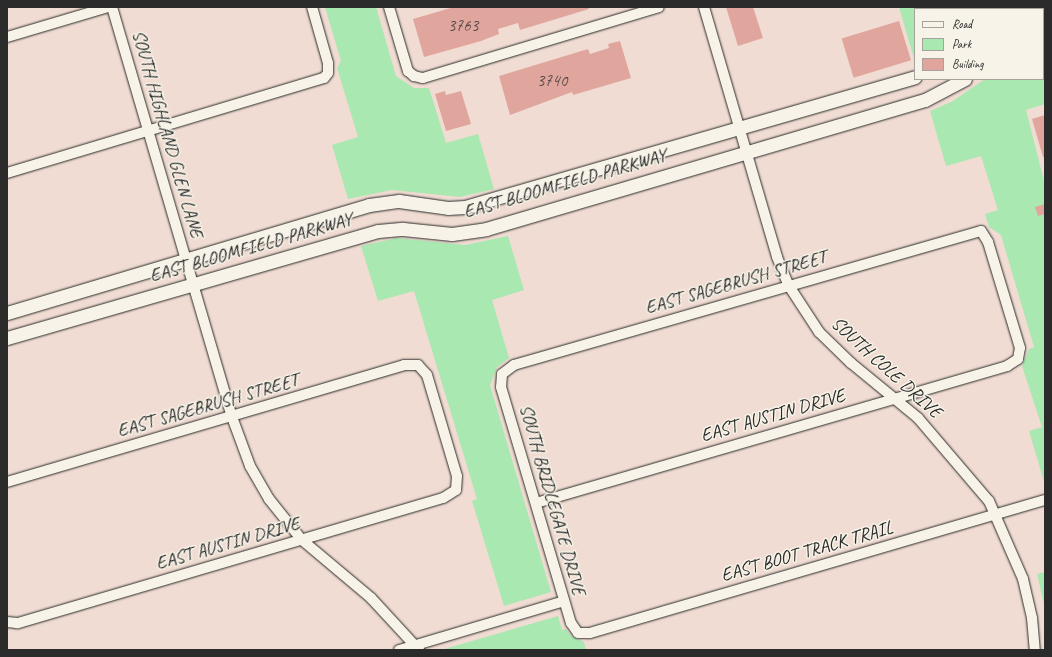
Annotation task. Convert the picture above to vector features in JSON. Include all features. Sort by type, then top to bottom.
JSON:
[{"type":"street","points":[[7,37],[108,7]]},
{"type":"street","name":"SOUTH HIGHLAND GLEN LANE","points":[[112,7],[232,417],[260,486],[302,540],[371,598],[417,648]]},
{"type":"street","points":[[7,173],[316,81],[328,73],[328,63],[312,7]]},
{"type":"street","points":[[389,7],[406,66],[414,76],[423,78],[659,7]]},
{"type":"street","name":"SOUTH COLE DRIVE","points":[[704,7],[746,151],[789,286],[819,332],[918,418],[977,484],[997,514],[1023,579],[1032,618],[1035,650]]},
{"type":"street","name":"EAST BLOOMFIELD PARKWAY","points":[[7,313],[369,205],[399,201],[448,208],[465,207],[914,77]]},
{"type":"street","name":"EAST BLOOMFIELD PARKWAY","points":[[7,338],[193,283],[378,231],[403,229],[452,234],[486,230],[746,151],[925,100],[963,80]]},
{"type":"street","name":"EAST SAGEBRUSH STREET","points":[[502,374],[514,365],[981,231],[988,242],[1020,348],[1018,359]]},
{"type":"street","name":"EAST AUSTIN DRIVE","points":[[536,503],[1007,366],[1018,359]]},
{"type":"street","name":"EAST SAGEBRUSH STREET","points":[[7,482],[232,417],[404,365],[418,365],[427,375],[457,476],[456,490]]},
{"type":"street","name":"SOUTH BRIDLEGATE DRIVE","points":[[502,374],[501,386],[564,601],[571,623],[578,633]]},
{"type":"street","name":"EAST AUSTIN DRIVE","points":[[7,622],[17,624],[443,498],[456,490]]},
{"type":"street","name":"EAST BOOT TRACK TRAIL","points":[[578,633],[590,634],[1045,500]]},
{"type":"street","points":[[399,650],[417,648],[564,601]]},
{"type":"green space","points":[[325,7],[376,7],[396,76],[414,88],[429,88],[446,143],[478,134],[494,189],[460,197],[392,190],[348,199],[332,145],[358,137],[337,68],[341,61]]},
{"type":"green space","points":[[899,7],[1006,7],[914,8],[914,59]]},
{"type":"green space","points":[[1045,45],[1045,104],[1026,110],[1045,185],[1045,485],[1029,431],[1042,427],[1022,366],[1029,349],[1034,347],[1001,235],[989,227],[985,214],[998,210],[981,156],[946,166],[930,111],[953,101],[984,80],[1044,80]]},
{"type":"green space","points":[[508,236],[524,290],[492,300],[509,358],[497,367],[490,385],[551,592],[504,606],[472,501],[477,499],[414,291],[378,301],[361,246],[397,238],[465,245]]},
{"type":"green space","points":[[1045,572],[1045,609],[1037,574]]},
{"type":"green space","points":[[558,616],[562,630],[566,629],[571,636],[584,642],[586,650],[441,650]]},
{"type":"building","points":[[454,7],[588,7],[589,9],[520,30],[518,23],[498,29],[499,34],[481,41],[424,57],[413,19]]},
{"type":"building","points":[[726,7],[753,7],[763,38],[738,46]]},
{"type":"building","points":[[899,21],[911,60],[854,78],[842,39]]},
{"type":"building","points":[[620,41],[631,78],[573,95],[572,92],[510,115],[499,76],[588,49],[590,54],[609,48],[608,44]]},
{"type":"building","points":[[445,91],[446,95],[461,91],[471,124],[446,131],[435,94]]},
{"type":"building","points":[[1045,115],[1045,157],[1043,157],[1032,119]]},
{"type":"building","points":[[1045,204],[1045,214],[1038,216],[1035,207]]}]
